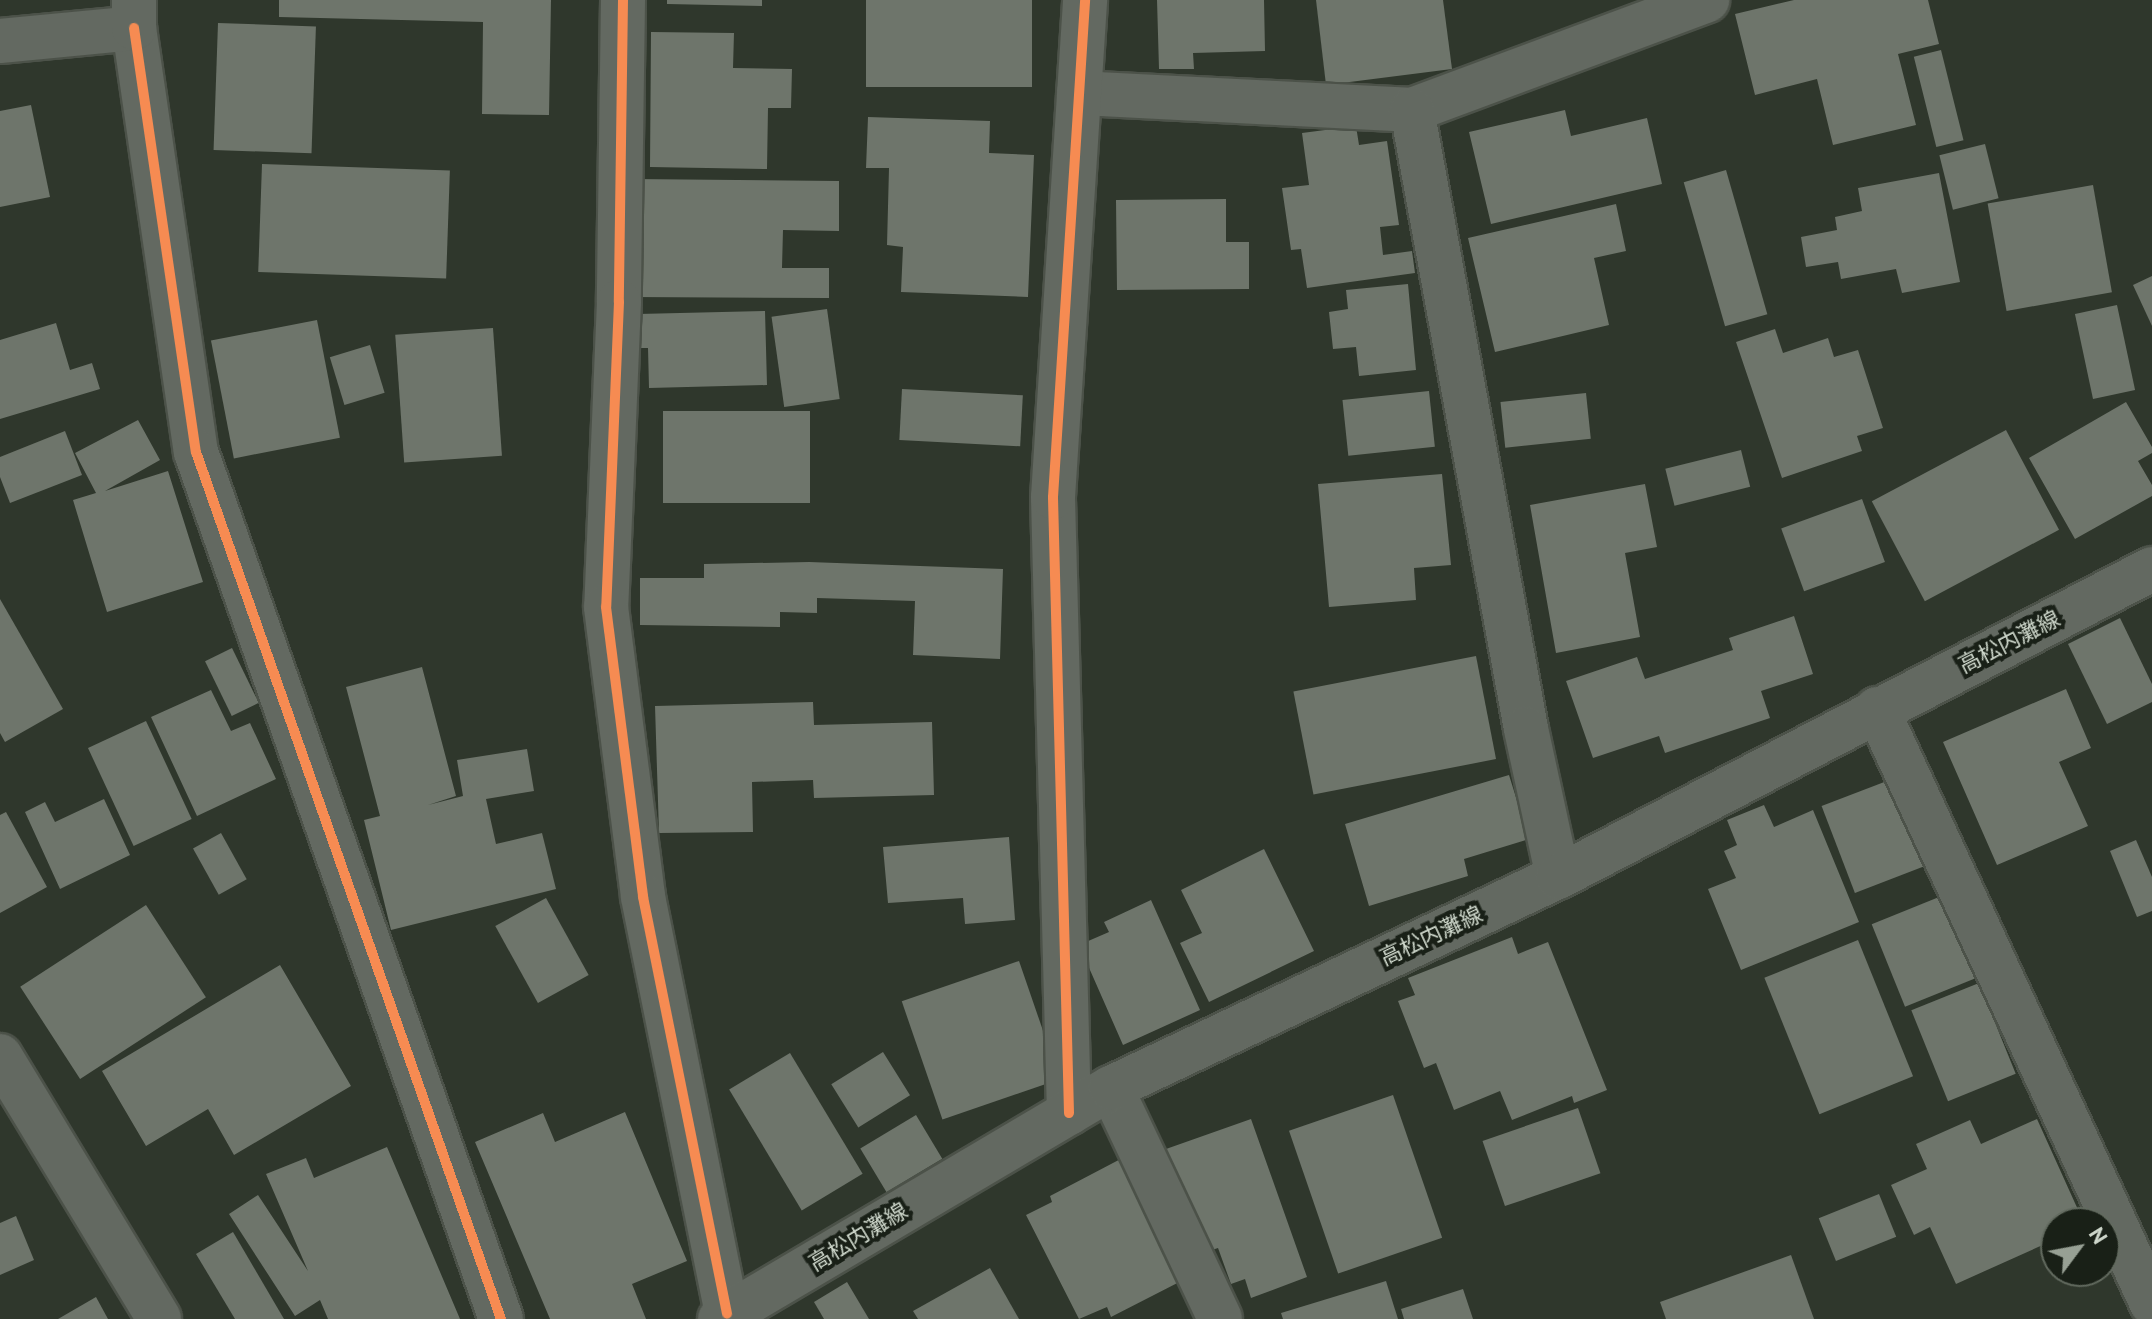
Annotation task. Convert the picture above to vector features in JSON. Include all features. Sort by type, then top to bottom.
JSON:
[{"type":"street","points":[[623,0],[619,302],[606,607],[643,897],[723,1316]]},
{"type":"street","points":[[1069,1113],[1053,497],[1085,0]]},
{"type":"street","points":[[1079,93],[1412,110],[1707,0]]},
{"type":"street","points":[[0,41],[134,14],[196,452],[501,1319]]},
{"type":"street","points":[[1412,110],[1526,729],[1558,877]]},
{"type":"street","name":"高松内灘線","points":[[723,1316],[1111,1088],[1558,877],[2152,569]]},
{"type":"street","points":[[1877,709],[2152,1304]]},
{"type":"street","points":[[0,1056],[159,1319]]},
{"type":"street","points":[[1111,1088],[1220,1319]]},
{"type":"building","points":[[279,0],[551,0],[549,115],[482,114],[483,22],[279,17]]},
{"type":"building","points":[[667,0],[762,0],[762,6],[667,4]]},
{"type":"building","points":[[866,0],[1032,0],[1032,87],[866,87]]},
{"type":"building","points":[[1157,0],[1264,0],[1265,51],[1193,53],[1194,69],[1159,69]]},
{"type":"building","points":[[1316,0],[1443,0],[1452,69],[1326,85]]},
{"type":"building","points":[[1794,0],[1928,0],[1939,44],[1898,54],[1916,125],[1833,145],[1817,79],[1755,95],[1735,14]]},
{"type":"building","points":[[218,23],[316,26],[312,153],[214,150]]},
{"type":"building","points":[[651,32],[734,33],[733,68],[792,69],[791,108],[768,108],[767,169],[650,167]]},
{"type":"building","points":[[1941,50],[1963,140],[1936,147],[1914,57]]},
{"type":"building","points":[[31,105],[50,197],[0,207],[0,111]]},
{"type":"building","points":[[1565,110],[1571,136],[1647,118],[1662,184],[1491,224],[1469,132]]},
{"type":"building","points":[[868,117],[990,121],[989,153],[1034,155],[1028,297],[901,292],[903,247],[887,245],[889,168],[866,168]]},
{"type":"building","points":[[1356,126],[1359,145],[1387,141],[1399,225],[1380,227],[1383,255],[1412,251],[1415,273],[1307,288],[1301,249],[1291,250],[1282,188],[1309,185],[1302,133]]},
{"type":"building","points":[[1985,144],[1999,198],[1953,210],[1939,155]]},
{"type":"building","points":[[262,164],[450,171],[446,278],[258,272]]},
{"type":"building","points":[[1726,170],[1767,314],[1725,326],[1684,182]]},
{"type":"building","points":[[1939,173],[1960,282],[1902,293],[1896,269],[1841,279],[1838,262],[1806,267],[1801,237],[1837,230],[1835,217],[1862,211],[1858,188]]},
{"type":"building","points":[[632,179],[839,181],[839,231],[783,230],[782,268],[829,268],[829,298],[631,297]]},
{"type":"building","points":[[2093,185],[2112,292],[2007,311],[1988,204]]},
{"type":"building","points":[[1226,199],[1226,242],[1249,242],[1249,289],[1117,290],[1116,200]]},
{"type":"building","points":[[1616,204],[1626,251],[1594,258],[1609,325],[1495,352],[1468,238]]},
{"type":"building","points":[[2152,276],[2152,326],[2133,285]]},
{"type":"building","points":[[1408,284],[1416,370],[1359,376],[1356,347],[1333,349],[1329,312],[1348,309],[1346,290]]},
{"type":"building","points":[[2117,305],[2135,390],[2093,399],[2075,314]]},
{"type":"building","points":[[827,309],[840,399],[784,407],[772,317]]},
{"type":"building","points":[[765,311],[767,385],[649,388],[648,348],[639,348],[638,314]]},
{"type":"building","points":[[317,320],[340,438],[234,458],[211,341]]},
{"type":"building","points":[[56,323],[70,370],[92,363],[100,389],[0,419],[0,340]]},
{"type":"building","points":[[493,328],[502,456],[404,463],[395,335]]},
{"type":"building","points":[[1775,329],[1783,353],[1828,338],[1834,357],[1858,350],[1883,428],[1857,436],[1862,451],[1782,478],[1736,342]]},
{"type":"building","points":[[370,345],[385,393],[344,405],[330,357]]},
{"type":"building","points":[[902,389],[1023,395],[1020,446],[899,440]]},
{"type":"building","points":[[1429,391],[1435,447],[1348,456],[1342,400]]},
{"type":"building","points":[[1586,393],[1591,439],[1505,448],[1500,402]]},
{"type":"building","points":[[2126,402],[2152,447],[2152,453],[2138,461],[2152,485],[2152,496],[2075,539],[2029,458]]},
{"type":"building","points":[[663,411],[810,411],[810,503],[663,503]]},
{"type":"building","points":[[138,420],[160,460],[105,491],[168,471],[203,582],[107,612],[73,500],[96,493],[75,453]]},
{"type":"building","points":[[2006,430],[2059,530],[1925,601],[1872,501]]},
{"type":"building","points":[[65,431],[82,475],[10,503],[0,477],[0,457]]},
{"type":"building","points":[[1741,450],[1750,487],[1675,506],[1665,469]]},
{"type":"building","points":[[1442,474],[1451,565],[1414,568],[1416,600],[1329,607],[1318,484]]},
{"type":"building","points":[[1645,484],[1657,547],[1625,553],[1640,637],[1556,653],[1530,505]]},
{"type":"building","points":[[1862,499],[1885,562],[1804,591],[1781,528]]},
{"type":"building","points":[[809,562],[1003,569],[1000,659],[913,655],[915,601],[817,598],[817,613],[780,612],[780,627],[640,625],[640,578],[704,578],[704,564]]},
{"type":"building","points":[[0,599],[63,709],[5,742],[0,733]]},
{"type":"building","points":[[1794,616],[1813,674],[1761,691],[1770,718],[1665,753],[1659,736],[1593,758],[1566,681],[1637,657],[1645,679],[1733,650],[1729,638]]},
{"type":"building","points":[[2120,618],[2152,684],[2152,702],[2107,724],[2068,644]]},
{"type":"building","points":[[232,648],[259,703],[232,716],[205,661]]},
{"type":"building","points":[[1476,656],[1496,759],[1313,795],[1293,691]]},
{"type":"building","points":[[422,667],[456,796],[428,805],[463,796],[457,760],[527,749],[534,791],[486,799],[496,844],[542,833],[556,889],[391,930],[364,820],[380,816],[346,687]]},
{"type":"building","points":[[2066,689],[2091,748],[2059,762],[2088,826],[1997,865],[1943,742]]},
{"type":"building","points":[[211,690],[231,731],[250,723],[276,779],[197,816],[151,717]]},
{"type":"building","points":[[813,702],[814,725],[932,722],[934,795],[814,798],[813,780],[752,782],[753,832],[659,833],[655,706]]},
{"type":"building","points":[[146,721],[192,819],[134,846],[88,748]]},
{"type":"building","points":[[1509,775],[1529,839],[1464,859],[1468,876],[1369,906],[1345,824]]},
{"type":"building","points":[[1900,776],[1933,863],[1855,893],[1822,806]]},
{"type":"building","points":[[104,799],[130,855],[60,889],[25,812],[45,802],[55,822]]},
{"type":"building","points":[[1764,805],[1774,827],[1813,810],[1859,922],[1741,970],[1708,889],[1736,878],[1724,851],[1737,845],[1727,820]]},
{"type":"building","points":[[6,812],[47,887],[0,913],[0,815]]},
{"type":"building","points":[[221,833],[247,879],[219,895],[193,849]]},
{"type":"building","points":[[1009,837],[1015,920],[965,924],[963,898],[888,903],[883,847]]},
{"type":"building","points":[[2136,840],[2152,877],[2152,911],[2137,917],[2110,851]]},
{"type":"building","points":[[1264,849],[1314,951],[1209,1002],[1180,943],[1202,933],[1181,890]]},
{"type":"building","points":[[1944,895],[1977,978],[1905,1007],[1872,924]]},
{"type":"building","points":[[546,898],[589,975],[538,1003],[495,926]]},
{"type":"building","points":[[1151,900],[1200,1010],[1123,1045],[1079,945],[1109,932],[1104,922]]},
{"type":"building","points":[[146,905],[206,997],[80,1079],[20,987]]},
{"type":"building","points":[[1512,937],[1518,954],[1548,942],[1607,1090],[1574,1103],[1572,1096],[1512,1120],[1500,1091],[1454,1110],[1436,1063],[1424,1068],[1398,1001],[1415,995],[1408,978]]},
{"type":"building","points":[[1858,940],[1913,1076],[1819,1114],[1764,978]]},
{"type":"building","points":[[1019,961],[1060,1079],[942,1120],[902,1001]]},
{"type":"building","points":[[280,965],[351,1086],[234,1155],[208,1109],[146,1146],[102,1071]]},
{"type":"building","points":[[1979,983],[2016,1074],[1948,1101],[1911,1010]]},
{"type":"building","points":[[883,1052],[910,1095],[858,1128],[831,1084]]},
{"type":"building","points":[[790,1053],[863,1174],[802,1210],[729,1090]]},
{"type":"building","points":[[1393,1095],[1442,1238],[1338,1274],[1289,1131]]},
{"type":"building","points":[[1578,1108],[1600,1173],[1505,1206],[1483,1141]]},
{"type":"building","points":[[625,1112],[687,1261],[632,1284],[646,1319],[550,1319],[475,1142],[543,1113],[555,1142]]},
{"type":"building","points":[[916,1115],[942,1159],[887,1192],[860,1148]]},
{"type":"building","points":[[1251,1119],[1307,1277],[1251,1298],[1245,1279],[1231,1284],[1218,1248],[1203,1253],[1166,1149]]},
{"type":"building","points":[[2037,1119],[2077,1207],[2040,1207],[2040,1246],[1956,1284],[1930,1227],[1914,1235],[1891,1185],[1927,1169],[1916,1144],[1970,1120],[1981,1144]]},
{"type":"building","points":[[387,1147],[460,1319],[328,1319],[320,1300],[295,1316],[229,1214],[258,1195],[308,1271],[266,1174],[306,1158],[314,1178]]},
{"type":"building","points":[[1132,1153],[1193,1275],[1111,1317],[1107,1307],[1079,1319],[1026,1215],[1052,1202],[1050,1196]]},
{"type":"building","points":[[1879,1194],[1896,1237],[1836,1261],[1819,1218]]},
{"type":"building","points":[[16,1216],[34,1260],[0,1275],[0,1223]]},
{"type":"building","points":[[233,1232],[284,1319],[235,1319],[196,1254]]},
{"type":"building","points":[[1791,1255],[1814,1319],[1666,1319],[1660,1302]]},
{"type":"building","points":[[990,1268],[1019,1319],[918,1319],[913,1311]]},
{"type":"building","points":[[1386,1281],[1398,1319],[1283,1319],[1281,1313]]},
{"type":"building","points":[[847,1282],[869,1319],[824,1319],[814,1302]]},
{"type":"building","points":[[1463,1289],[1473,1319],[1404,1319],[1401,1309]]},
{"type":"building","points":[[96,1297],[108,1319],[58,1319]]},
{"type":"cycle path","points":[[623,0],[619,302],[606,607],[643,897],[727,1314]]},
{"type":"cycle path","points":[[1069,1113],[1053,497],[1085,0]]},
{"type":"cycle path","points":[[134,28],[196,452],[501,1319]]}]
